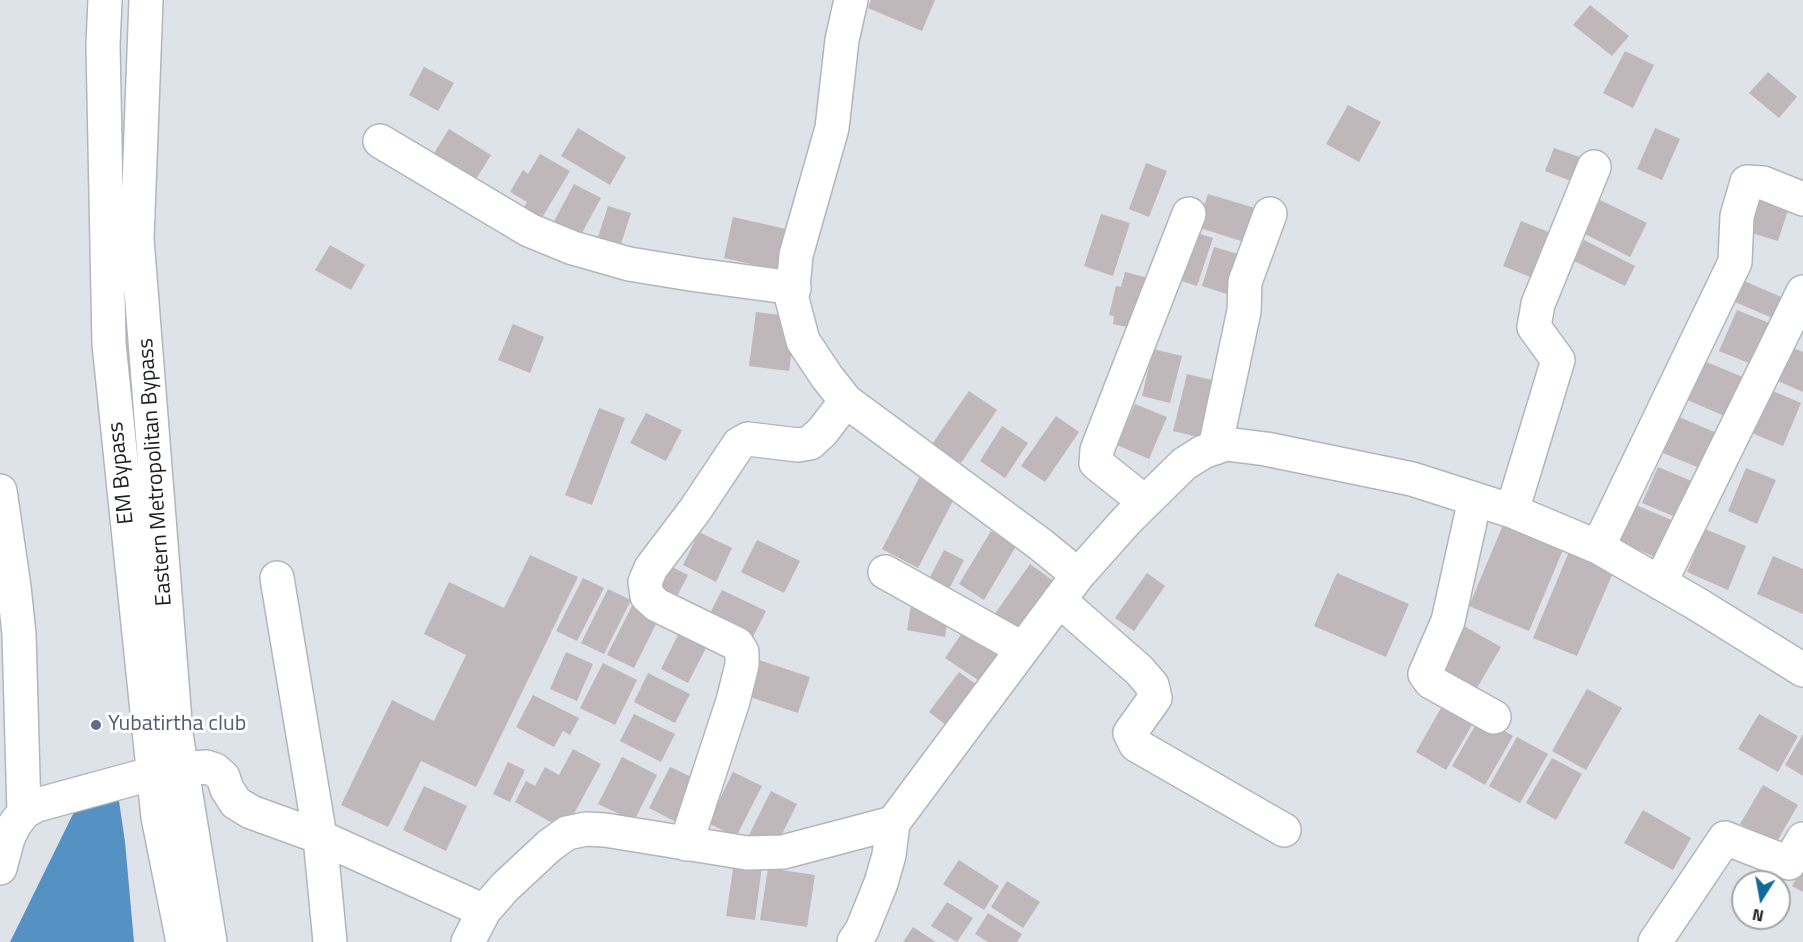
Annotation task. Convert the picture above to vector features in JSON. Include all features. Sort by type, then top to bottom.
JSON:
[{"type":"street","name":"EM Bypass","points":[[105,0],[103,45],[109,344],[168,771],[158,817],[183,942]]},
{"type":"street","name":"Eastern Metropolitan Bypass","points":[[146,0],[137,239],[176,734],[168,771],[210,942]]},
{"type":"street","points":[[851,0],[842,40],[832,128],[796,255],[792,299],[803,341],[846,401],[1040,544],[1068,588],[1152,685],[1155,698],[1130,733],[1137,745],[1284,830]]},
{"type":"street","points":[[380,141],[529,230],[573,248],[629,264],[794,288]]},
{"type":"street","points":[[1512,511],[1558,360],[1534,327],[1538,304],[1594,167]]},
{"type":"street","points":[[1598,548],[1735,261],[1737,216],[1747,182],[1763,183],[1803,197]]},
{"type":"street","points":[[1145,502],[1096,464],[1097,450],[1189,214]]},
{"type":"street","points":[[1215,448],[1244,311],[1245,282],[1270,214]]},
{"type":"street","points":[[1660,583],[1803,292]]},
{"type":"street","points":[[686,844],[733,701],[742,665],[742,652],[737,644],[657,605],[647,596],[645,582],[651,568],[695,510],[739,444],[748,439],[798,445],[810,443],[822,432],[846,401]]},
{"type":"street","points":[[854,942],[862,930],[881,883],[889,855],[893,823],[1068,588],[1145,502],[1184,464],[1203,452],[1226,444],[1266,449],[1412,480],[1512,511],[1598,548],[1803,670]]},
{"type":"street","points":[[0,491],[6,575],[19,634],[24,812]]},
{"type":"street","points":[[1475,500],[1448,621],[1425,674],[1431,682],[1494,717]]},
{"type":"street","points":[[885,572],[1023,649]]},
{"type":"street","points":[[277,578],[320,837],[330,942]]},
{"type":"street","points":[[0,868],[8,838],[15,824],[24,812],[37,805],[168,771],[206,768],[215,770],[223,777],[236,803],[251,812],[320,837],[484,911]]},
{"type":"street","points":[[468,942],[484,911],[519,873],[567,833],[586,829],[605,830],[747,853],[783,852],[893,823]]},
{"type":"street","points":[[1655,942],[1725,838],[1789,863],[1803,839]]},
{"type":"water","points":[[118,794],[125,842],[134,942],[10,942],[76,808]]},
{"type":"building","points":[[871,0],[935,0],[922,31],[868,8]]},
{"type":"building","points":[[1590,5],[1629,36],[1612,56],[1573,25]]},
{"type":"building","points":[[1625,51],[1654,65],[1633,108],[1603,93]]},
{"type":"building","points":[[424,67],[454,83],[438,111],[409,95]]},
{"type":"building","points":[[1768,72],[1797,97],[1779,118],[1749,93]]},
{"type":"building","points":[[1348,105],[1381,122],[1359,162],[1326,144]]},
{"type":"building","points":[[578,128],[626,157],[610,185],[561,156]]},
{"type":"building","points":[[1655,128],[1680,139],[1662,180],[1637,169]]},
{"type":"building","points":[[449,129],[491,155],[473,184],[431,158]]},
{"type":"building","points":[[1554,148],[1588,160],[1579,184],[1545,171]]},
{"type":"building","points":[[540,154],[570,171],[540,221],[522,211],[527,202],[510,192],[523,170],[528,174]]},
{"type":"building","points":[[1146,163],[1167,171],[1149,217],[1129,209]]},
{"type":"building","points":[[574,184],[601,198],[577,242],[551,227]]},
{"type":"building","points":[[1208,194],[1258,209],[1247,243],[1197,227]]},
{"type":"building","points":[[1760,194],[1790,204],[1778,241],[1748,232]]},
{"type":"building","points":[[1600,200],[1647,223],[1630,257],[1583,233]]},
{"type":"building","points":[[608,206],[631,213],[618,253],[595,246]]},
{"type":"building","points":[[1101,214],[1130,223],[1113,276],[1084,266]]},
{"type":"building","points":[[733,217],[795,231],[786,272],[724,258]]},
{"type":"building","points":[[1521,221],[1561,237],[1543,282],[1503,266]]},
{"type":"building","points":[[1187,230],[1213,238],[1197,286],[1172,278]]},
{"type":"building","points":[[1584,240],[1635,266],[1625,286],[1574,261]]},
{"type":"building","points":[[330,245],[365,265],[351,290],[315,270]]},
{"type":"building","points":[[1214,247],[1245,256],[1233,296],[1202,286]]},
{"type":"building","points":[[1125,272],[1153,279],[1140,330],[1113,324],[1114,316],[1109,315],[1116,286],[1121,287]]},
{"type":"building","points":[[1744,281],[1793,302],[1784,323],[1735,302]]},
{"type":"building","points":[[1737,310],[1779,327],[1761,368],[1719,351]]},
{"type":"building","points":[[756,312],[796,317],[789,371],[749,366]]},
{"type":"building","points":[[513,324],[544,337],[530,373],[498,360]]},
{"type":"building","points":[[1793,348],[1803,352],[1803,392],[1778,381]]},
{"type":"building","points":[[1153,349],[1182,356],[1170,403],[1142,396]]},
{"type":"building","points":[[1704,361],[1750,380],[1734,420],[1687,400]]},
{"type":"building","points":[[1187,374],[1216,381],[1202,438],[1173,431]]},
{"type":"building","points":[[1766,388],[1801,403],[1783,446],[1747,431]]},
{"type":"building","points":[[969,391],[997,410],[961,463],[932,444]]},
{"type":"building","points":[[1135,404],[1167,417],[1149,459],[1117,445]]},
{"type":"building","points":[[599,408],[625,418],[592,505],[565,495]]},
{"type":"building","points":[[646,413],[682,430],[666,461],[630,443]]},
{"type":"building","points":[[1056,416],[1079,432],[1045,482],[1021,466]]},
{"type":"building","points":[[1679,417],[1724,436],[1709,472],[1663,453]]},
{"type":"building","points":[[1002,426],[1028,443],[1005,478],[980,461]]},
{"type":"building","points":[[1658,467],[1701,485],[1685,521],[1642,503]]},
{"type":"building","points":[[1746,468],[1776,480],[1757,524],[1728,511]]},
{"type":"building","points":[[919,478],[955,497],[918,568],[882,549]]},
{"type":"building","points":[[1631,503],[1681,524],[1665,561],[1615,540]]},
{"type":"building","points":[[1503,525],[1563,550],[1529,631],[1469,606]]},
{"type":"building","points":[[1705,529],[1746,546],[1728,590],[1687,572]]},
{"type":"building","points":[[991,531],[1016,546],[984,600],[959,584]]},
{"type":"building","points":[[699,532],[732,548],[716,582],[683,565]]},
{"type":"building","points":[[757,540],[800,561],[784,593],[741,572]]},
{"type":"building","points":[[1571,547],[1616,566],[1577,656],[1533,638]]},
{"type":"building","points":[[944,550],[964,560],[947,593],[927,583]]},
{"type":"building","points":[[530,555],[578,577],[476,787],[421,761],[388,827],[341,805],[392,700],[434,721],[466,655],[424,634],[449,582],[504,608]]},
{"type":"building","points":[[1773,556],[1803,569],[1803,614],[1757,594]]},
{"type":"building","points":[[662,562],[688,575],[673,604],[647,591]]},
{"type":"building","points":[[1030,564],[1062,587],[1027,637],[994,615]]},
{"type":"building","points":[[1147,573],[1165,586],[1134,631],[1115,618]]},
{"type":"building","points":[[1337,573],[1409,604],[1386,657],[1314,626]]},
{"type":"building","points":[[583,578],[604,588],[577,641],[556,631]]},
{"type":"building","points":[[608,589],[631,600],[604,654],[581,643]]},
{"type":"building","points":[[722,590],[766,611],[753,637],[709,615]]},
{"type":"building","points":[[634,602],[660,616],[634,668],[607,655]]},
{"type":"building","points":[[911,605],[949,612],[945,637],[907,630]]},
{"type":"building","points":[[970,621],[1015,651],[990,688],[945,658]]},
{"type":"building","points":[[1464,626],[1501,647],[1474,693],[1438,672]]},
{"type":"building","points":[[678,635],[706,648],[688,683],[661,669]]},
{"type":"building","points":[[566,652],[593,664],[577,701],[550,689]]},
{"type":"building","points":[[753,658],[810,677],[798,713],[741,694]]},
{"type":"building","points":[[603,663],[637,680],[615,725],[580,708]]},
{"type":"building","points":[[959,672],[985,691],[954,731],[929,712]]},
{"type":"building","points":[[648,673],[690,694],[675,723],[634,702]]},
{"type":"building","points":[[1587,689],[1622,708],[1586,770],[1552,751]]},
{"type":"building","points":[[533,695],[579,718],[570,735],[563,731],[554,747],[516,727]]},
{"type":"building","points":[[1445,701],[1476,718],[1446,770],[1416,752]]},
{"type":"building","points":[[634,714],[675,734],[661,762],[620,741]]},
{"type":"building","points":[[1759,714],[1798,736],[1778,772],[1738,749]]},
{"type":"building","points":[[1480,717],[1513,736],[1485,785],[1452,766]]},
{"type":"building","points":[[1803,734],[1803,776],[1785,765]]},
{"type":"building","points":[[1517,737],[1548,754],[1520,803],[1489,786]]},
{"type":"building","points":[[573,749],[601,764],[565,830],[515,802],[526,781],[535,786],[545,767],[559,775]]},
{"type":"building","points":[[622,757],[657,775],[634,821],[598,804]]},
{"type":"building","points":[[1552,758],[1582,774],[1556,820],[1526,803]]},
{"type":"building","points":[[508,762],[525,770],[510,802],[493,794]]},
{"type":"building","points":[[670,767],[702,782],[680,824],[649,808]]},
{"type":"building","points":[[733,772],[762,786],[736,837],[708,823]]},
{"type":"building","points":[[1763,785],[1798,805],[1776,843],[1740,824]]},
{"type":"building","points":[[424,786],[467,806],[446,851],[403,830]]},
{"type":"building","points":[[771,791],[797,804],[775,848],[749,835]]},
{"type":"building","points":[[1643,810],[1691,838],[1673,870],[1624,843]]},
{"type":"building","points":[[959,860],[999,886],[984,910],[943,884]]},
{"type":"building","points":[[734,862],[762,866],[755,920],[726,916]]},
{"type":"building","points":[[1803,866],[1803,892],[1792,886]]},
{"type":"building","points":[[768,868],[815,875],[807,927],[760,920]]},
{"type":"building","points":[[1007,881],[1040,902],[1023,928],[991,907]]},
{"type":"building","points":[[947,902],[973,918],[957,942],[931,926]]},
{"type":"building","points":[[988,913],[1022,934],[1017,942],[988,942],[975,934]]},
{"type":"building","points":[[913,927],[936,942],[903,942]]},
{"type":"place","name":"Yubatirtha club","points":[[96,725]]}]
